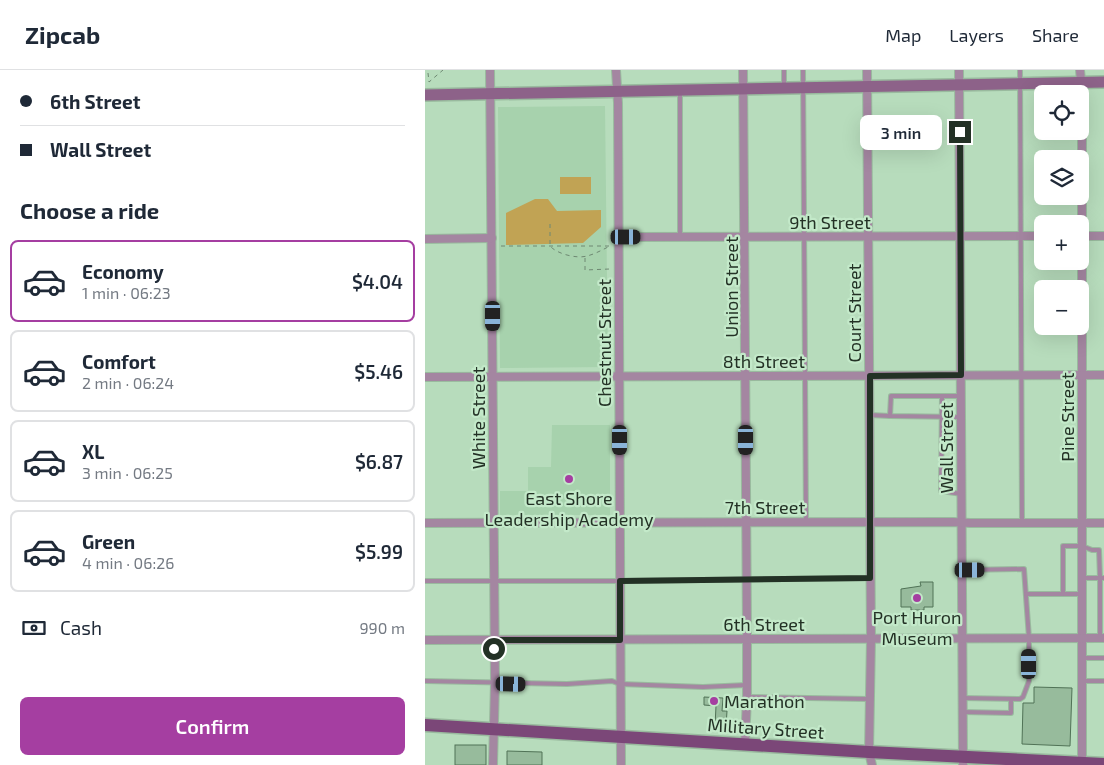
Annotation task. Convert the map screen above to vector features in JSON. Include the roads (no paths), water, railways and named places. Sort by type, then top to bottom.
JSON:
[{"type":"main road","name":"Military Street","points":[[425,725],[745,744],[871,759],[1104,764]]},
{"type":"street","name":"White Street","points":[[491,70],[495,682],[493,765]]},
{"type":"street","name":"Chestnut Street","points":[[616,70],[619,237],[621,765]]},
{"type":"street","name":"Union Street","points":[[743,70],[747,580],[745,744]]},
{"type":"street","name":"Court Street","points":[[867,70],[871,638],[869,699],[871,759]]},
{"type":"street","name":"Wall Street","points":[[959,70],[962,761]]},
{"type":"street","name":"Pine Street","points":[[1080,70],[1082,91],[1081,215]]},
{"type":"street","points":[[425,95],[1104,82]]},
{"type":"street","name":"9th Street","points":[[619,237],[1034,236]]},
{"type":"street","points":[[1089,236],[1104,236]]},
{"type":"street","points":[[425,239],[492,238]]},
{"type":"street","name":"Pine Street","points":[[1081,270],[1082,764]]},
{"type":"street","name":"8th Street","points":[[425,377],[1104,375]]},
{"type":"street","name":"7th Street","points":[[425,523],[1104,523]]},
{"type":"street","name":"6th Street","points":[[425,640],[1102,638]]},
{"type":"lane","points":[[784,70],[785,88]]},
{"type":"lane","points":[[803,70],[806,522]]},
{"type":"lane","points":[[1020,70],[1022,523]]},
{"type":"lane","points":[[680,90],[680,237]]},
{"type":"lane","points":[[890,416],[891,396],[961,396]]},
{"type":"lane","points":[[942,396],[941,491],[962,494]]},
{"type":"lane","points":[[870,415],[961,417]]},
{"type":"lane","points":[[1063,594],[1063,546],[1082,546],[1092,550],[1099,550],[1102,578],[1102,638]]},
{"type":"lane","points":[[962,570],[1024,569],[1029,638],[1029,681],[1023,697],[1020,699],[962,698]]},
{"type":"lane","points":[[425,582],[870,578]]},
{"type":"lane","points":[[1083,578],[1102,578]]},
{"type":"lane","points":[[1026,594],[1083,594]]},
{"type":"lane","points":[[1083,658],[1104,658]]},
{"type":"lane","points":[[425,681],[567,684],[612,681],[620,684],[747,685]]},
{"type":"lane","points":[[1083,681],[1104,681]]},
{"type":"lane","points":[[747,698],[869,699]]},
{"type":"lane","points":[[963,712],[1011,713],[1011,699]]},
{"type":"place","name":"East Shore Leadership Academy","points":[[569,479]]},
{"type":"place","name":"Port Huron Museum","points":[[917,598]]},
{"type":"place","name":"Marathon","points":[[714,701]]}]
